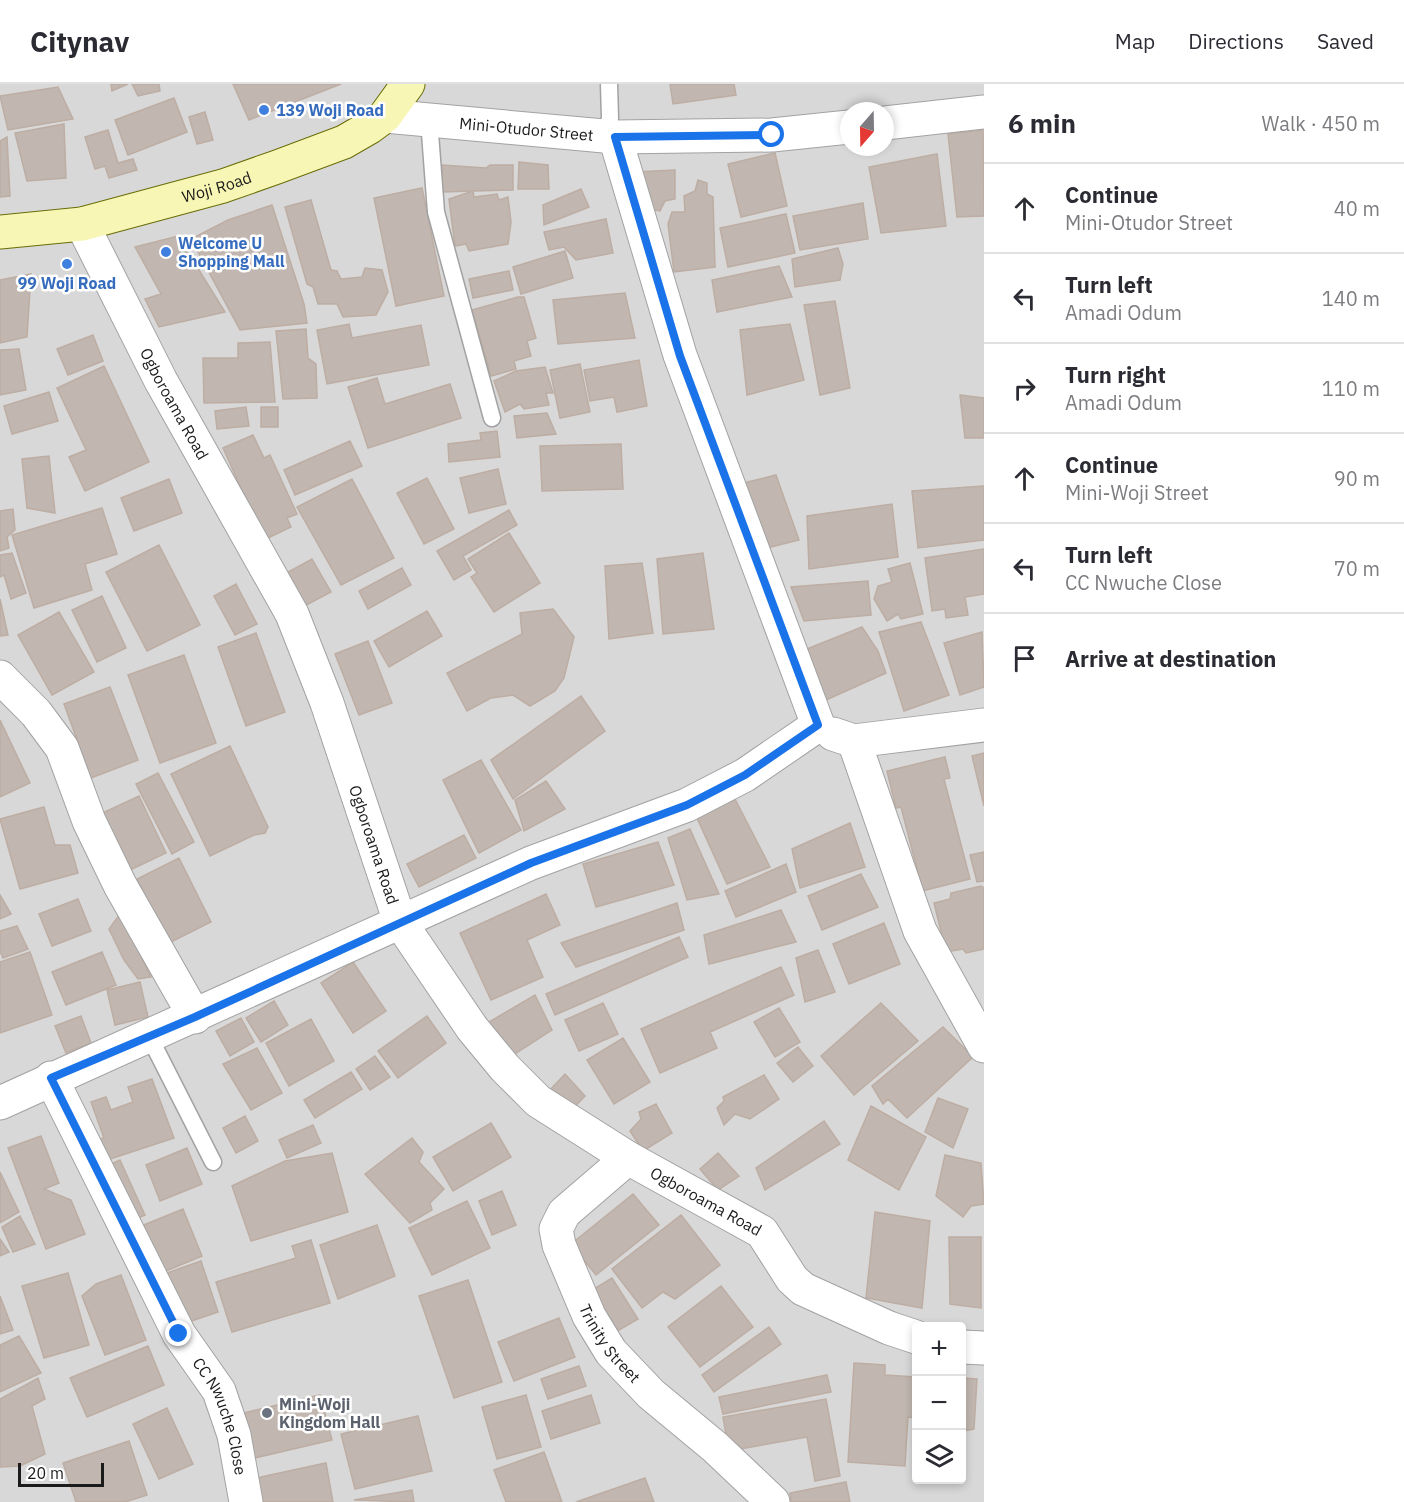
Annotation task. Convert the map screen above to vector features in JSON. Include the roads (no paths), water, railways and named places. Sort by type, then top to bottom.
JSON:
[{"type":"main road","name":"Woji Road","points":[[0,232],[82,224],[223,186],[255,175],[344,142],[370,128],[384,116],[408,84]]},
{"type":"street","points":[[894,122],[984,112]]},
{"type":"street","name":"Mini-Otudor Street","points":[[384,116],[610,137],[772,135],[840,127]]},
{"type":"street","points":[[610,137],[680,356],[818,725],[836,736],[854,741],[984,725]]},
{"type":"street","name":"Ogboroama Road","points":[[82,224],[161,381],[292,614],[327,703],[399,922],[472,1028],[505,1068],[538,1101],[628,1158],[762,1232],[792,1279],[803,1289],[889,1328],[912,1335]]},
{"type":"street","points":[[0,677],[36,713],[62,748],[89,821],[120,885],[195,1017]]},
{"type":"street","points":[[0,1103],[51,1078],[195,1017],[531,863],[687,805],[745,775],[818,725]]},
{"type":"street","points":[[854,741],[920,931],[984,1046]]},
{"type":"street","name":"CC Nwuche Close","points":[[51,1078],[169,1316],[219,1391],[234,1435],[246,1502]]},
{"type":"street","name":"Trinity Street","points":[[628,1158],[558,1221],[556,1229],[563,1255],[590,1316],[610,1352],[651,1394],[715,1447],[773,1502]]},
{"type":"street","points":[[966,1347],[984,1348]]},
{"type":"lane","points":[[609,84],[610,137]]},
{"type":"lane","points":[[429,120],[436,213],[492,417]]},
{"type":"lane","points":[[149,1036],[213,1162]]},
{"type":"place","name":"139 Woji Road","points":[[264,110]]},
{"type":"place","name":"Welcome U Shopping Mall","points":[[166,252]]},
{"type":"place","name":"99 Woji Road","points":[[67,264]]},
{"type":"place","name":"Mini-Woji Kingdom Hall","points":[[267,1413]]}]
